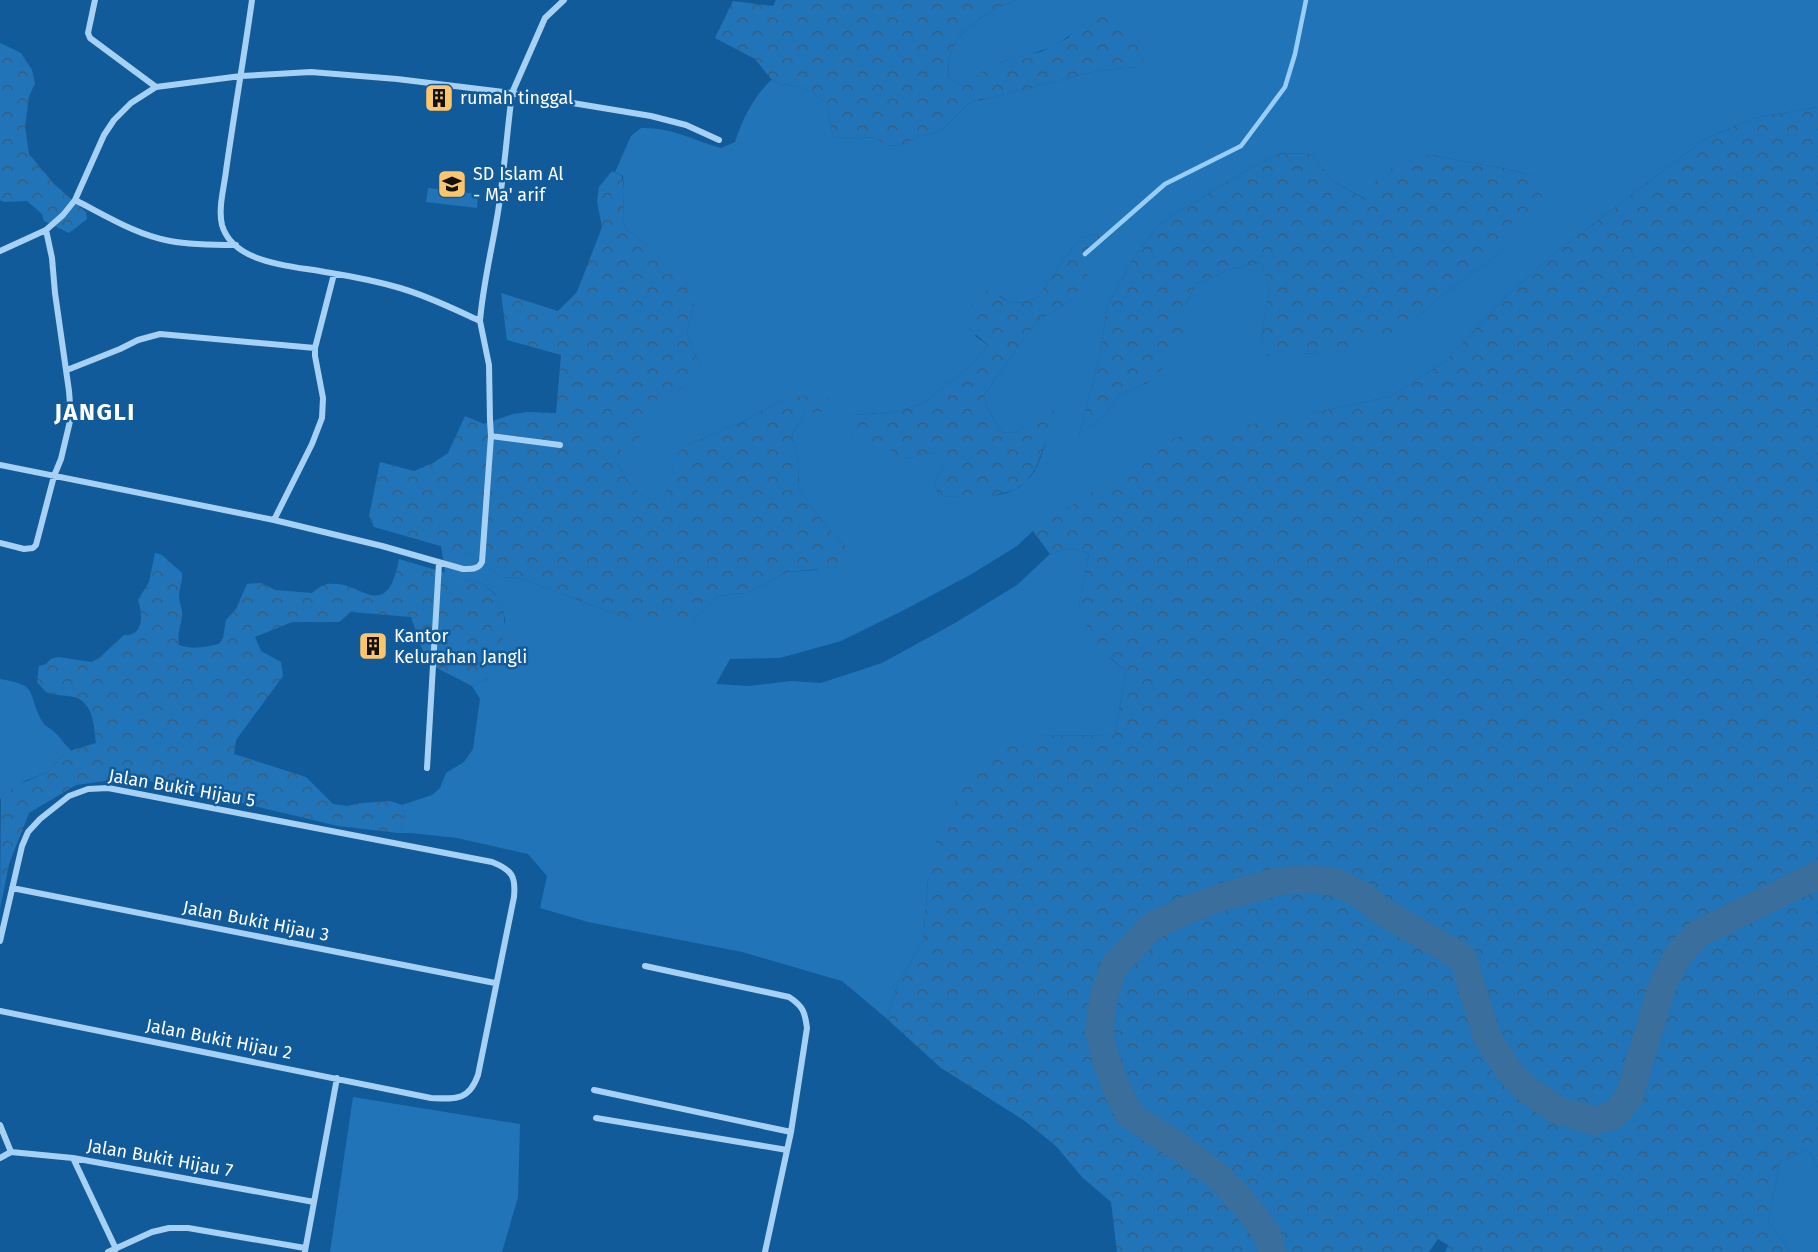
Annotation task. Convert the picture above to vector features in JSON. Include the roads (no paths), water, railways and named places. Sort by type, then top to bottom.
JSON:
[{"type":"street","points":[[95,0],[88,33],[90,38],[156,87]]},
{"type":"street","points":[[252,0],[221,208],[222,225],[227,235],[251,256],[273,264],[334,273],[400,288],[440,302],[480,321]]},
{"type":"street","points":[[0,465],[274,520],[382,546],[463,569],[473,570],[480,567],[491,436],[489,365],[480,321],[503,174],[512,93],[545,18],[564,0]]},
{"type":"street","points":[[0,251],[46,230],[63,215],[75,200],[104,135],[114,120],[131,103],[156,87],[241,76],[311,72],[397,79],[512,93],[651,116],[686,125],[719,141]]},
{"type":"street","points":[[75,200],[140,232],[169,241],[202,245],[236,245]]},
{"type":"street","points":[[0,543],[24,549],[33,548],[36,545],[70,424],[66,370],[52,258],[46,230]]},
{"type":"street","points":[[274,520],[312,444],[322,418],[323,398],[315,348],[334,273]]},
{"type":"street","points":[[66,370],[138,340],[160,334],[315,348]]},
{"type":"street","points":[[491,436],[560,445]]},
{"type":"street","points":[[427,768],[439,562]]},
{"type":"street","name":"Jalan Bukit Hijau 5","points":[[0,941],[22,846],[28,832],[40,819],[69,796],[88,789],[108,788],[492,862],[505,868],[513,875],[514,897],[495,983]]},
{"type":"street","name":"Jalan Bukit Hijau 3","points":[[12,888],[495,983]]},
{"type":"street","points":[[645,966],[789,997],[799,1003],[805,1013],[807,1028],[791,1132],[765,1252]]},
{"type":"street","name":"Jalan Bukit Hijau 2","points":[[0,1011],[431,1098],[450,1099],[464,1095],[473,1088],[495,983]]},
{"type":"street","points":[[108,1252],[152,1232],[169,1228],[188,1228],[305,1250],[337,1078]]},
{"type":"street","points":[[594,1090],[791,1132]]},
{"type":"street","points":[[596,1118],[787,1150]]},
{"type":"street","points":[[0,1125],[11,1152],[0,1158]]},
{"type":"street","name":"Jalan Bukit Hijau 7","points":[[11,1152],[73,1158],[314,1202]]},
{"type":"street","points":[[73,1158],[116,1249]]},
{"type":"waterway","points":[[1085,254],[1165,184],[1241,146],[1285,87],[1295,54],[1306,0]]},
{"type":"waterway","points":[[1273,1252],[1266,1232],[1219,1177],[1130,1115],[1116,1088],[1099,1031],[1104,995],[1115,965],[1152,926],[1219,898],[1279,881],[1308,879],[1335,882],[1360,894],[1381,911],[1463,958],[1487,1037],[1509,1071],[1527,1089],[1557,1110],[1594,1121],[1614,1115],[1629,1097],[1662,986],[1677,956],[1699,933],[1818,875]]},
{"type":"place","name":"rumah tinggal","points":[[439,98]]},
{"type":"place","name":"SD Islam Al - Ma' arif","points":[[452,184]]},
{"type":"place","name":"Kantor Kelurahan Jangli","points":[[373,646]]},
{"type":"district","name":"JANGLI","points":[[95,412]]}]
